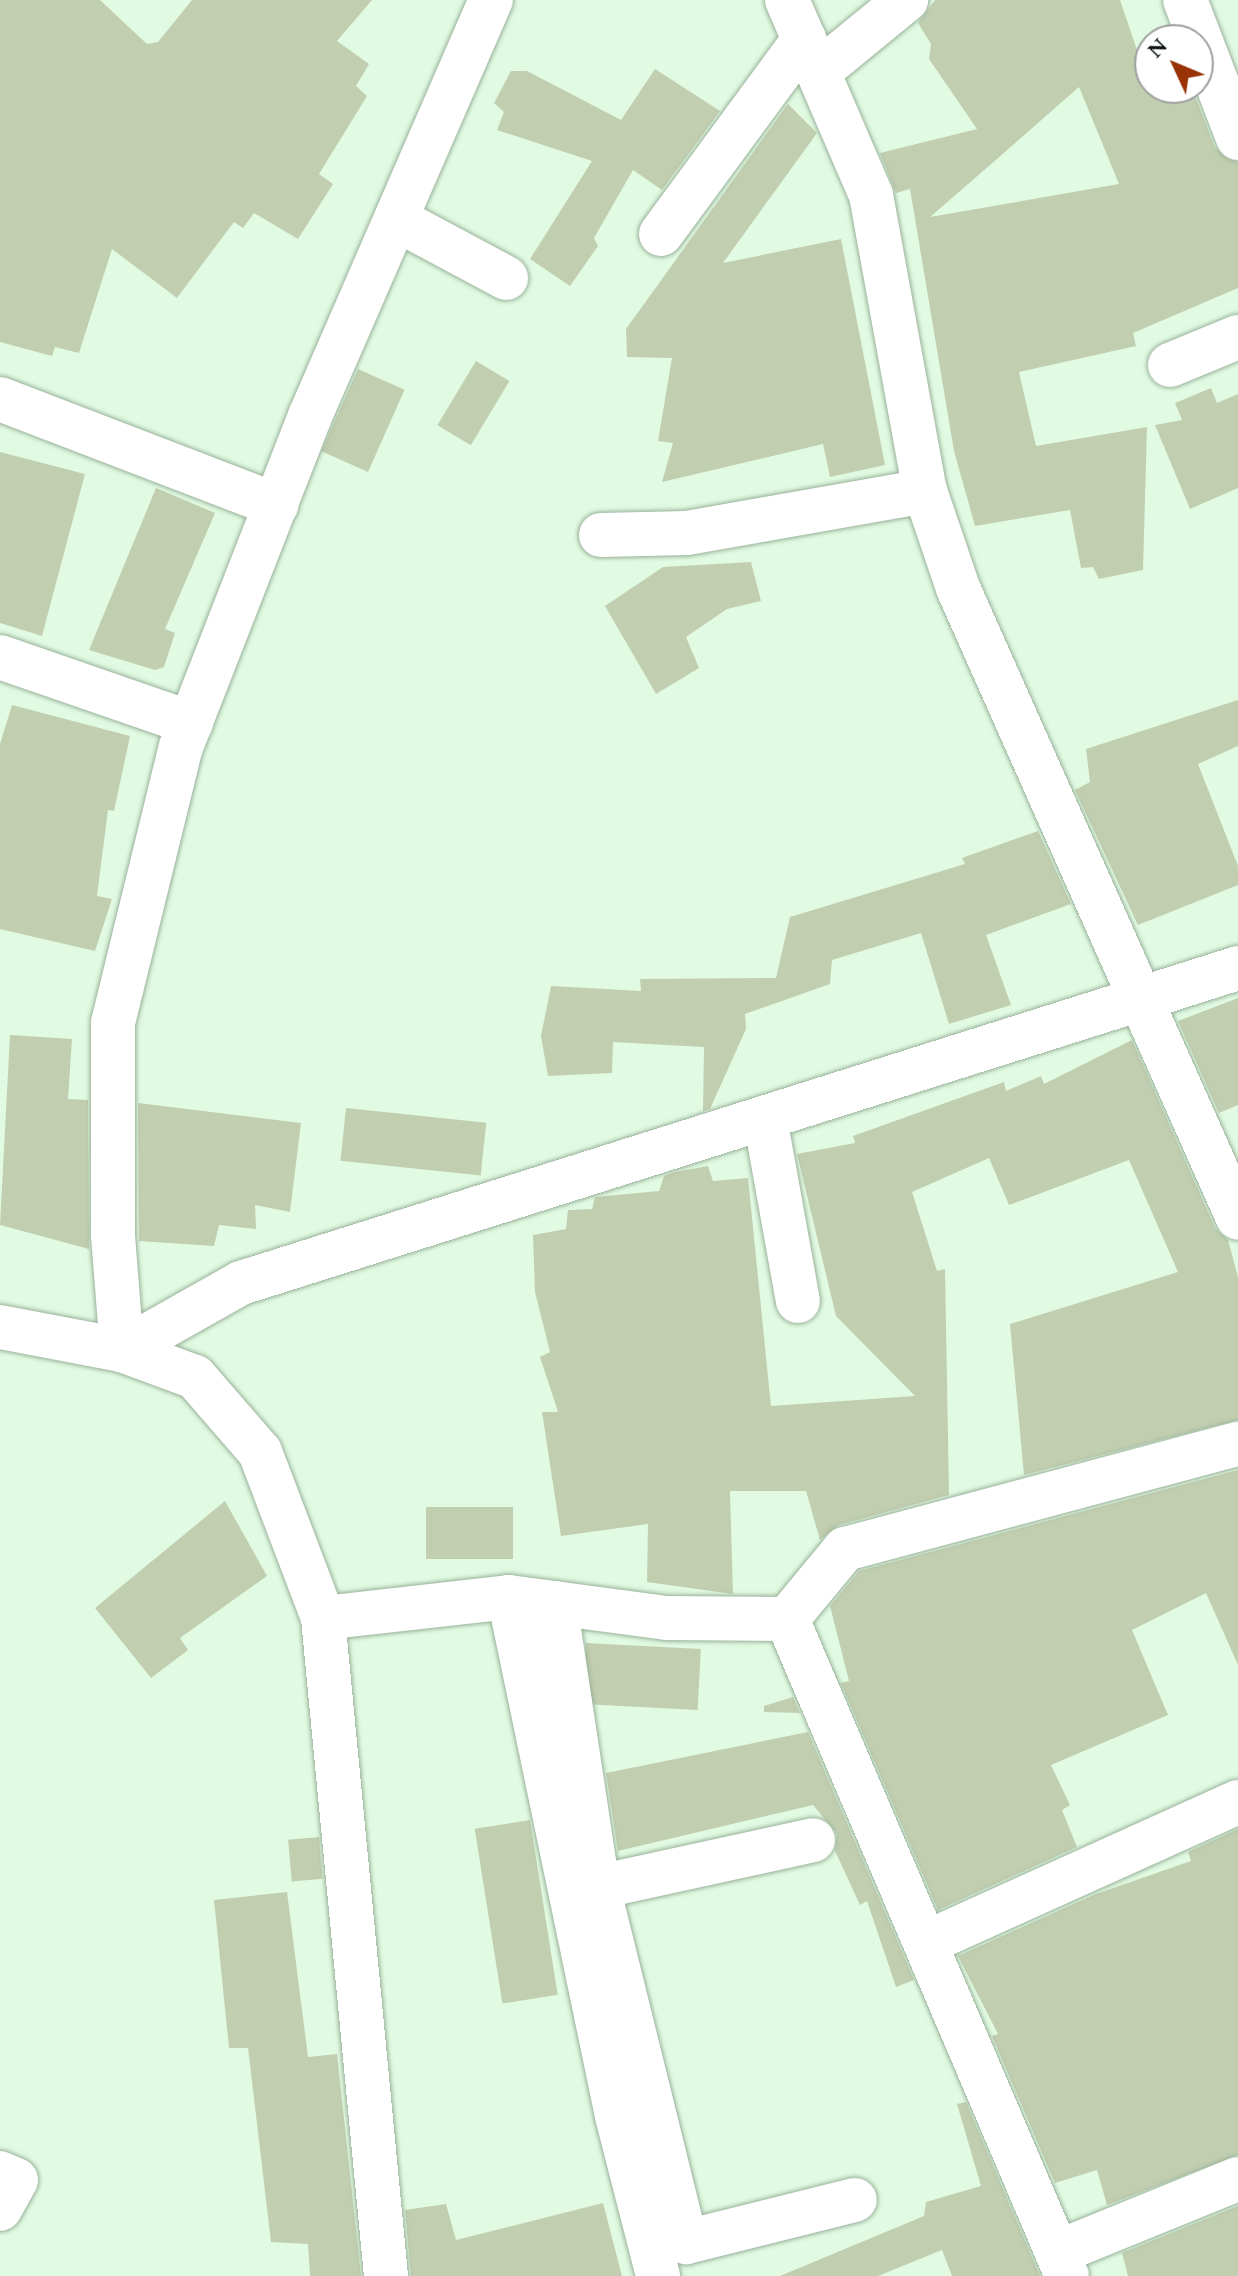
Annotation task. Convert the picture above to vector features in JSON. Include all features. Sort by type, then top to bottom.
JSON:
[{"type":"street","points":[[122,1350],[113,1235],[113,1023],[191,723],[276,505],[491,0]]},
{"type":"street","points":[[661,234],[803,37],[906,0]]},
{"type":"street","points":[[1185,0],[1238,138]]},
{"type":"street","points":[[803,37],[871,195],[925,491],[958,588],[1238,1218]]},
{"type":"street","points":[[396,219],[506,278]]},
{"type":"street","points":[[1170,365],[1238,337]]},
{"type":"street","points":[[0,399],[276,505]]},
{"type":"street","points":[[601,535],[687,533],[925,491]]},
{"type":"street","points":[[0,657],[191,723]]},
{"type":"street","points":[[122,1350],[241,1283],[1238,968]]},
{"type":"street","points":[[765,1118],[798,1301]]},
{"type":"street","points":[[0,1327],[122,1350],[195,1377],[260,1452],[323,1618],[386,2276]]},
{"type":"street","points":[[787,1619],[845,1549],[1238,1444]]},
{"type":"street","points":[[323,1618],[509,1597],[667,1618],[787,1619]]},
{"type":"street","points":[[509,1597],[617,2116],[658,2276]]},
{"type":"street","points":[[555,1603],[598,1887],[686,2242],[855,2200]]},
{"type":"street","points":[[787,1619],[858,1799],[930,1941],[1062,2264],[1238,2179]]},
{"type":"street","points":[[930,1941],[1238,1802]]},
{"type":"street","points":[[598,1887],[813,1840]]},
{"type":"street","points":[[0,2173],[16,2180],[0,2209]]},
{"type":"building","points":[[0,0],[100,0],[147,44],[158,42],[192,0],[372,0],[337,41],[369,64],[356,86],[367,96],[319,174],[333,184],[298,239],[254,213],[243,228],[234,222],[177,298],[112,249],[79,353],[55,347],[52,356],[0,342]]},
{"type":"building","points":[[935,0],[1120,0],[1134,41],[1134,104],[1198,104],[1215,148],[1238,162],[1238,288],[1133,333],[1136,346],[1019,372],[1036,446],[1147,427],[1143,570],[1099,579],[1093,567],[1081,568],[1070,510],[975,526],[954,451],[910,189],[896,193],[880,153],[977,129],[929,59],[931,44],[918,23]],"holes":[[[1079,87],[1119,184],[930,217]]]},
{"type":"building","points":[[655,69],[720,111],[662,190],[633,170],[594,238],[598,246],[570,286],[530,259],[592,161],[497,130],[504,112],[494,103],[511,71],[527,71],[621,120]]},
{"type":"building","points":[[788,104],[817,133],[723,263],[841,239],[885,465],[830,477],[823,444],[662,482],[673,443],[658,441],[672,358],[627,357],[626,329]]},
{"type":"building","points":[[476,361],[509,381],[471,445],[437,425]]},
{"type":"building","points":[[358,369],[405,390],[368,472],[321,451]]},
{"type":"building","points":[[1211,388],[1217,403],[1238,394],[1238,488],[1190,509],[1155,425],[1182,420],[1175,403]]},
{"type":"building","points":[[0,452],[85,474],[42,636],[0,623]]},
{"type":"building","points":[[156,488],[215,513],[165,629],[175,633],[164,667],[155,670],[89,650]]},
{"type":"building","points":[[751,562],[761,601],[727,609],[686,637],[699,668],[656,694],[605,606],[663,567]]},
{"type":"building","points":[[1238,700],[1238,746],[1198,764],[1238,866],[1238,885],[1138,925],[1075,790],[1090,782],[1086,749]]},
{"type":"building","points":[[12,705],[130,736],[114,811],[108,810],[97,896],[112,899],[95,951],[0,929],[0,744]]},
{"type":"building","points":[[1038,831],[1071,904],[986,935],[1011,1005],[949,1024],[921,933],[832,960],[830,984],[745,1014],[746,1029],[710,1109],[703,1111],[704,1047],[613,1042],[612,1073],[548,1076],[541,1036],[551,986],[641,991],[640,979],[776,978],[790,917],[965,864],[962,858]]},
{"type":"building","points":[[1238,998],[1238,1105],[1219,1113],[1178,1021]]},
{"type":"building","points":[[10,1035],[72,1039],[68,1099],[88,1100],[89,1249],[0,1225]]},
{"type":"building","points":[[1132,1040],[1215,1228],[1228,1240],[1238,1277],[1238,1420],[1024,1475],[1010,1324],[1178,1272],[1129,1160],[1009,1205],[989,1158],[912,1192],[937,1271],[945,1269],[949,1495],[839,1525],[820,1540],[806,1491],[730,1491],[733,1594],[647,1582],[648,1524],[561,1536],[542,1412],[558,1412],[540,1357],[550,1352],[535,1292],[533,1235],[566,1229],[568,1210],[592,1209],[595,1197],[659,1191],[664,1176],[675,1172],[708,1166],[713,1181],[748,1178],[771,1406],[915,1396],[836,1316],[797,1154],[855,1143],[853,1136],[1004,1082],[1006,1091],[1041,1076],[1044,1084]]},
{"type":"building","points":[[138,1103],[301,1123],[290,1212],[255,1205],[256,1229],[219,1225],[214,1246],[139,1241]]},
{"type":"building","points":[[346,1108],[486,1123],[481,1175],[340,1161]]},
{"type":"building","points":[[1238,1470],[1238,1665],[1206,1593],[1132,1630],[1168,1715],[1051,1765],[1070,1805],[1062,1810],[1077,1847],[938,1910],[841,1683],[849,1681],[830,1606],[859,1571]]},
{"type":"building","points":[[225,1501],[267,1576],[180,1638],[188,1650],[151,1678],[95,1608]]},
{"type":"building","points":[[426,1507],[513,1507],[513,1559],[426,1559]]},
{"type":"building","points":[[586,1643],[701,1649],[698,1710],[583,1704]]},
{"type":"building","points":[[793,1697],[800,1713],[764,1712],[764,1706]]},
{"type":"building","points":[[808,1732],[914,1980],[896,1987],[867,1901],[860,1905],[835,1851],[837,1834],[813,1805],[618,1851],[606,1773]]},
{"type":"building","points":[[530,1820],[558,1995],[502,2004],[475,1829]]},
{"type":"building","points":[[1238,1829],[1238,2155],[1107,2205],[1097,2170],[1055,2183],[992,2036],[998,2034],[958,1956],[1096,1894],[1191,1861],[1188,1852]]},
{"type":"building","points":[[319,1837],[323,1879],[292,1882],[288,1840]]},
{"type":"building","points":[[287,1892],[308,2057],[337,2054],[361,2276],[310,2276],[308,2244],[271,2242],[248,2048],[229,2048],[214,1900]]},
{"type":"building","points":[[966,2102],[1040,2276],[952,2276],[942,2250],[878,2276],[780,2276],[924,2216],[926,2202],[981,2186],[957,2104]]},
{"type":"building","points":[[603,2203],[622,2276],[411,2276],[405,2210],[446,2204],[456,2240]]},
{"type":"building","points":[[1238,2206],[1238,2276],[1128,2276],[1122,2253]]}]
